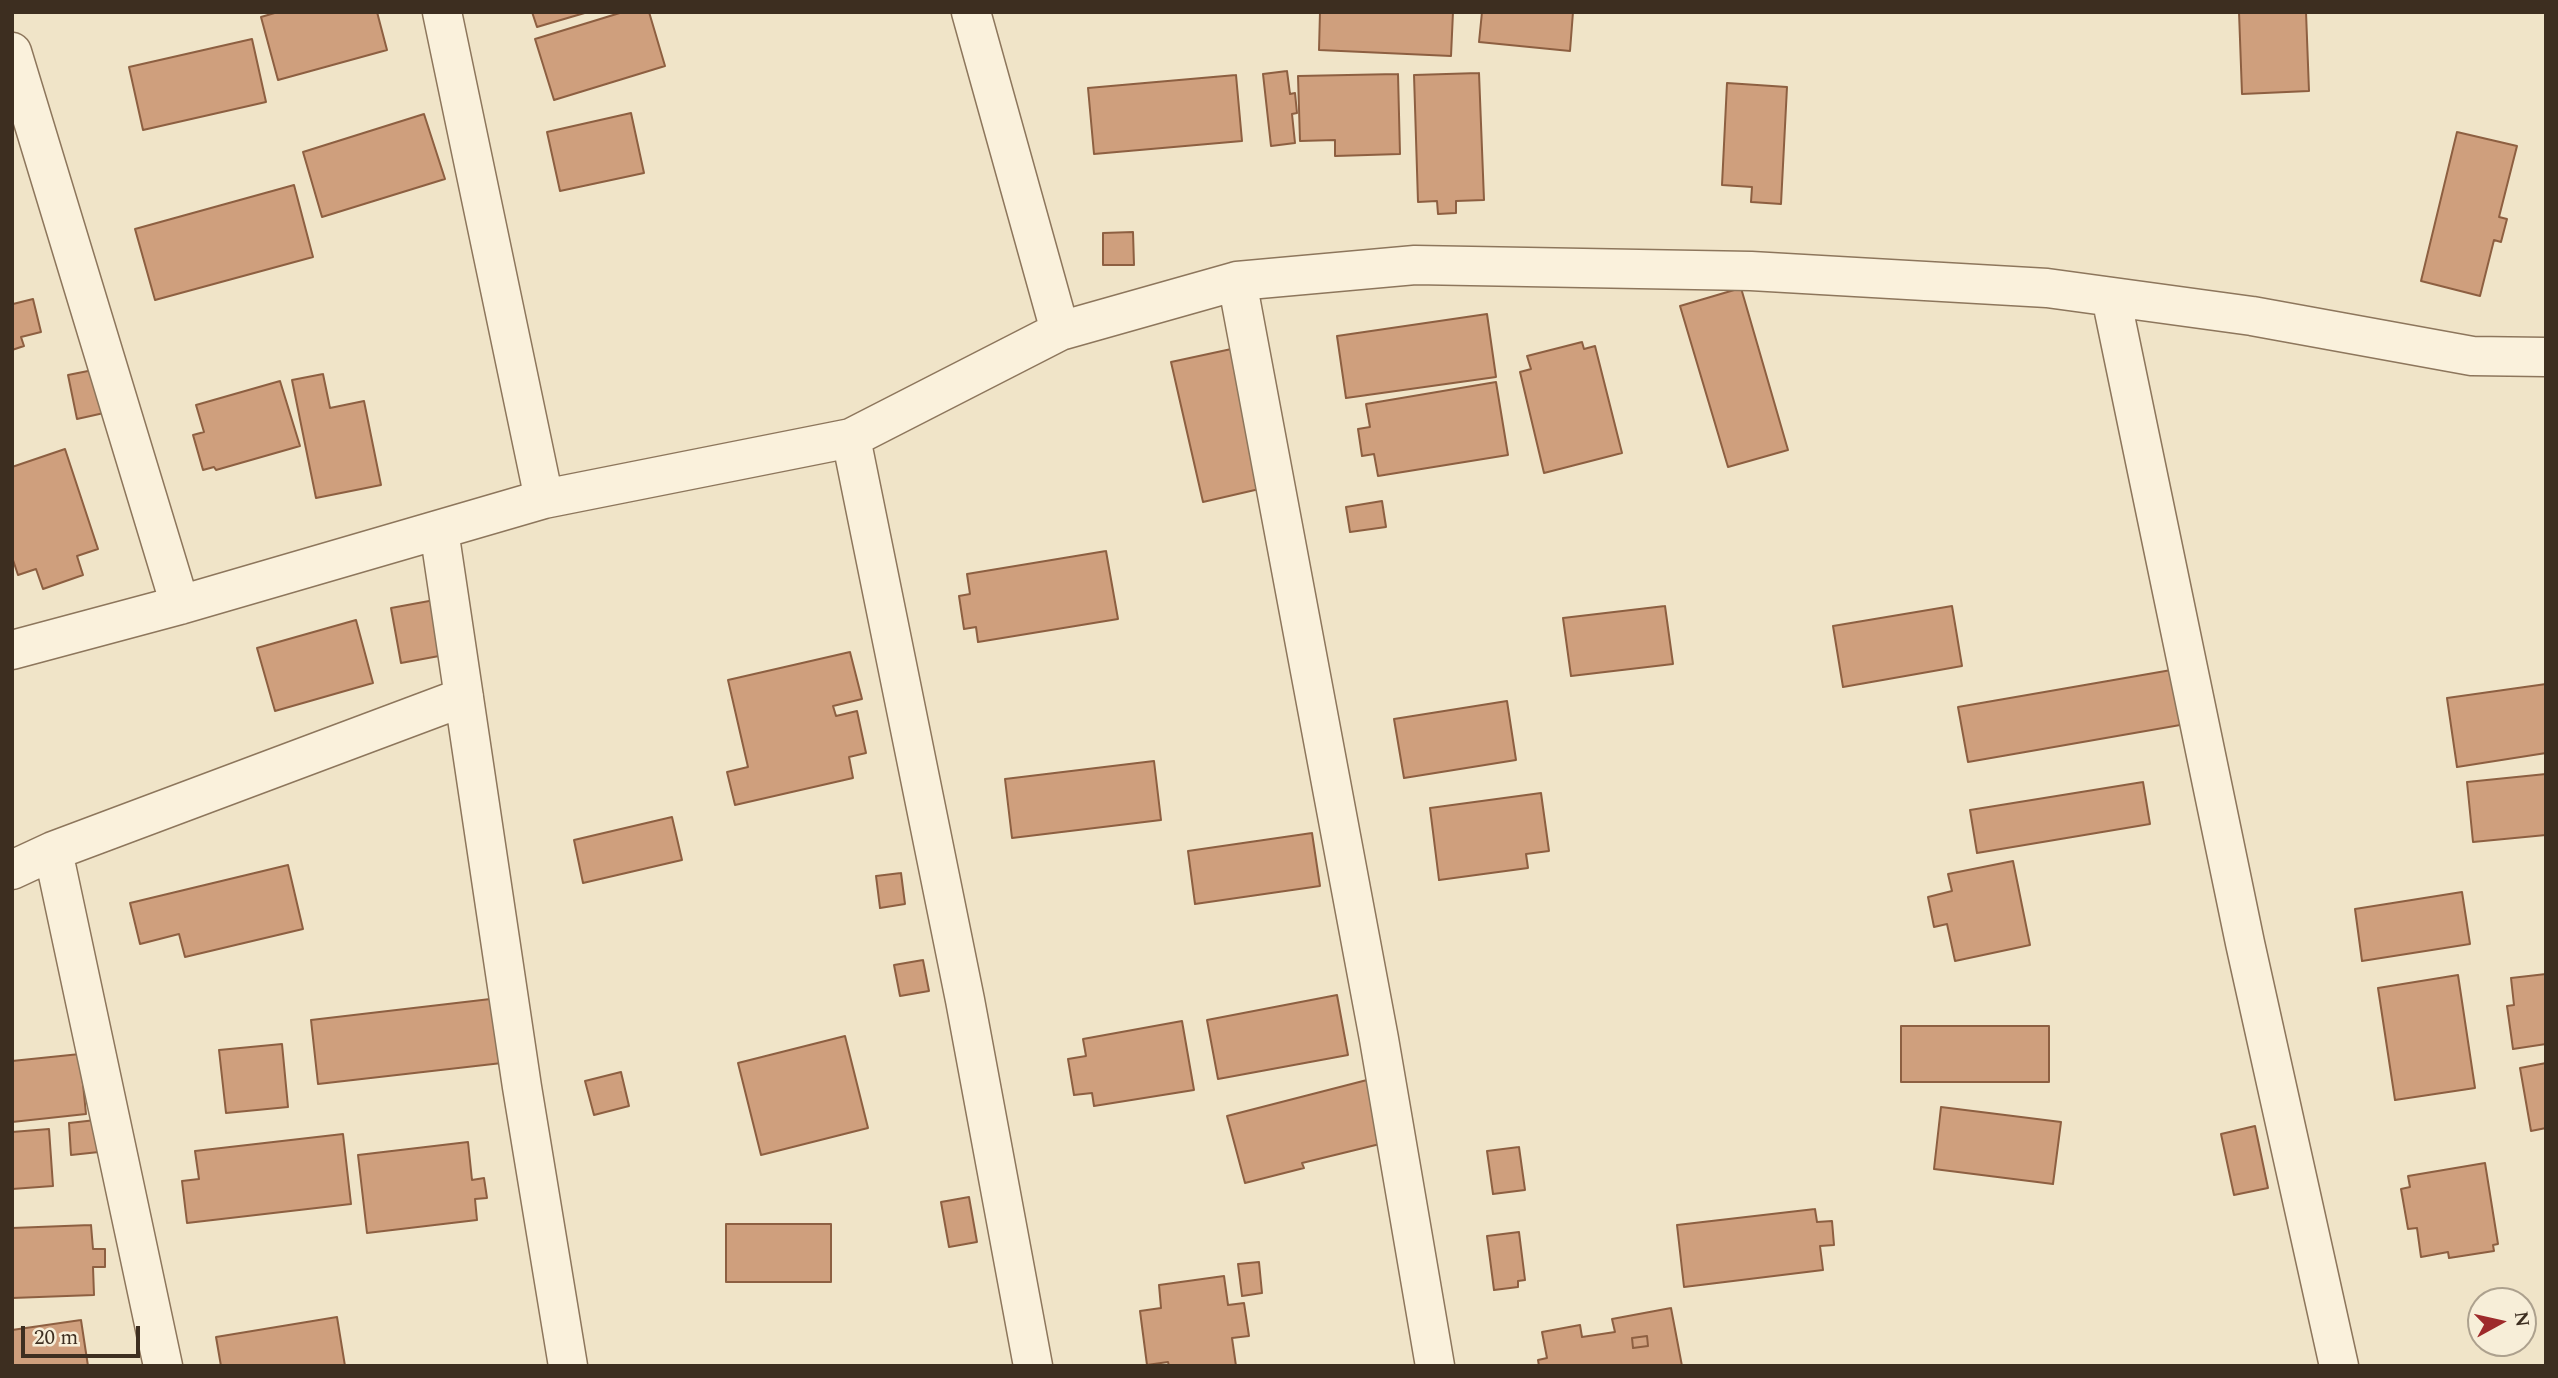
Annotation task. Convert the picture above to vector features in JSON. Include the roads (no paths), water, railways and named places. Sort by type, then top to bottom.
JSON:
[{"type":"street","points":[[442,12],[544,499]]},
{"type":"street","points":[[971,12],[1060,331]]},
{"type":"street","points":[[12,52],[180,605]]},
{"type":"street","points":[[12,650],[180,605],[544,499],[851,438],[1060,331],[1237,281],[1415,265],[1737,270],[2047,288],[2252,316],[2472,356],[2546,357]]},
{"type":"street","points":[[1237,281],[1379,1039],[1435,1366]]},
{"type":"street","points":[[2111,297],[2245,943],[2339,1366]]},
{"type":"street","points":[[851,438],[965,1000],[1033,1366]]},
{"type":"street","points":[[439,530],[522,1087],[568,1366]]},
{"type":"street","points":[[12,870],[53,850],[464,697]]},
{"type":"street","points":[[53,850],[163,1366]]}]
